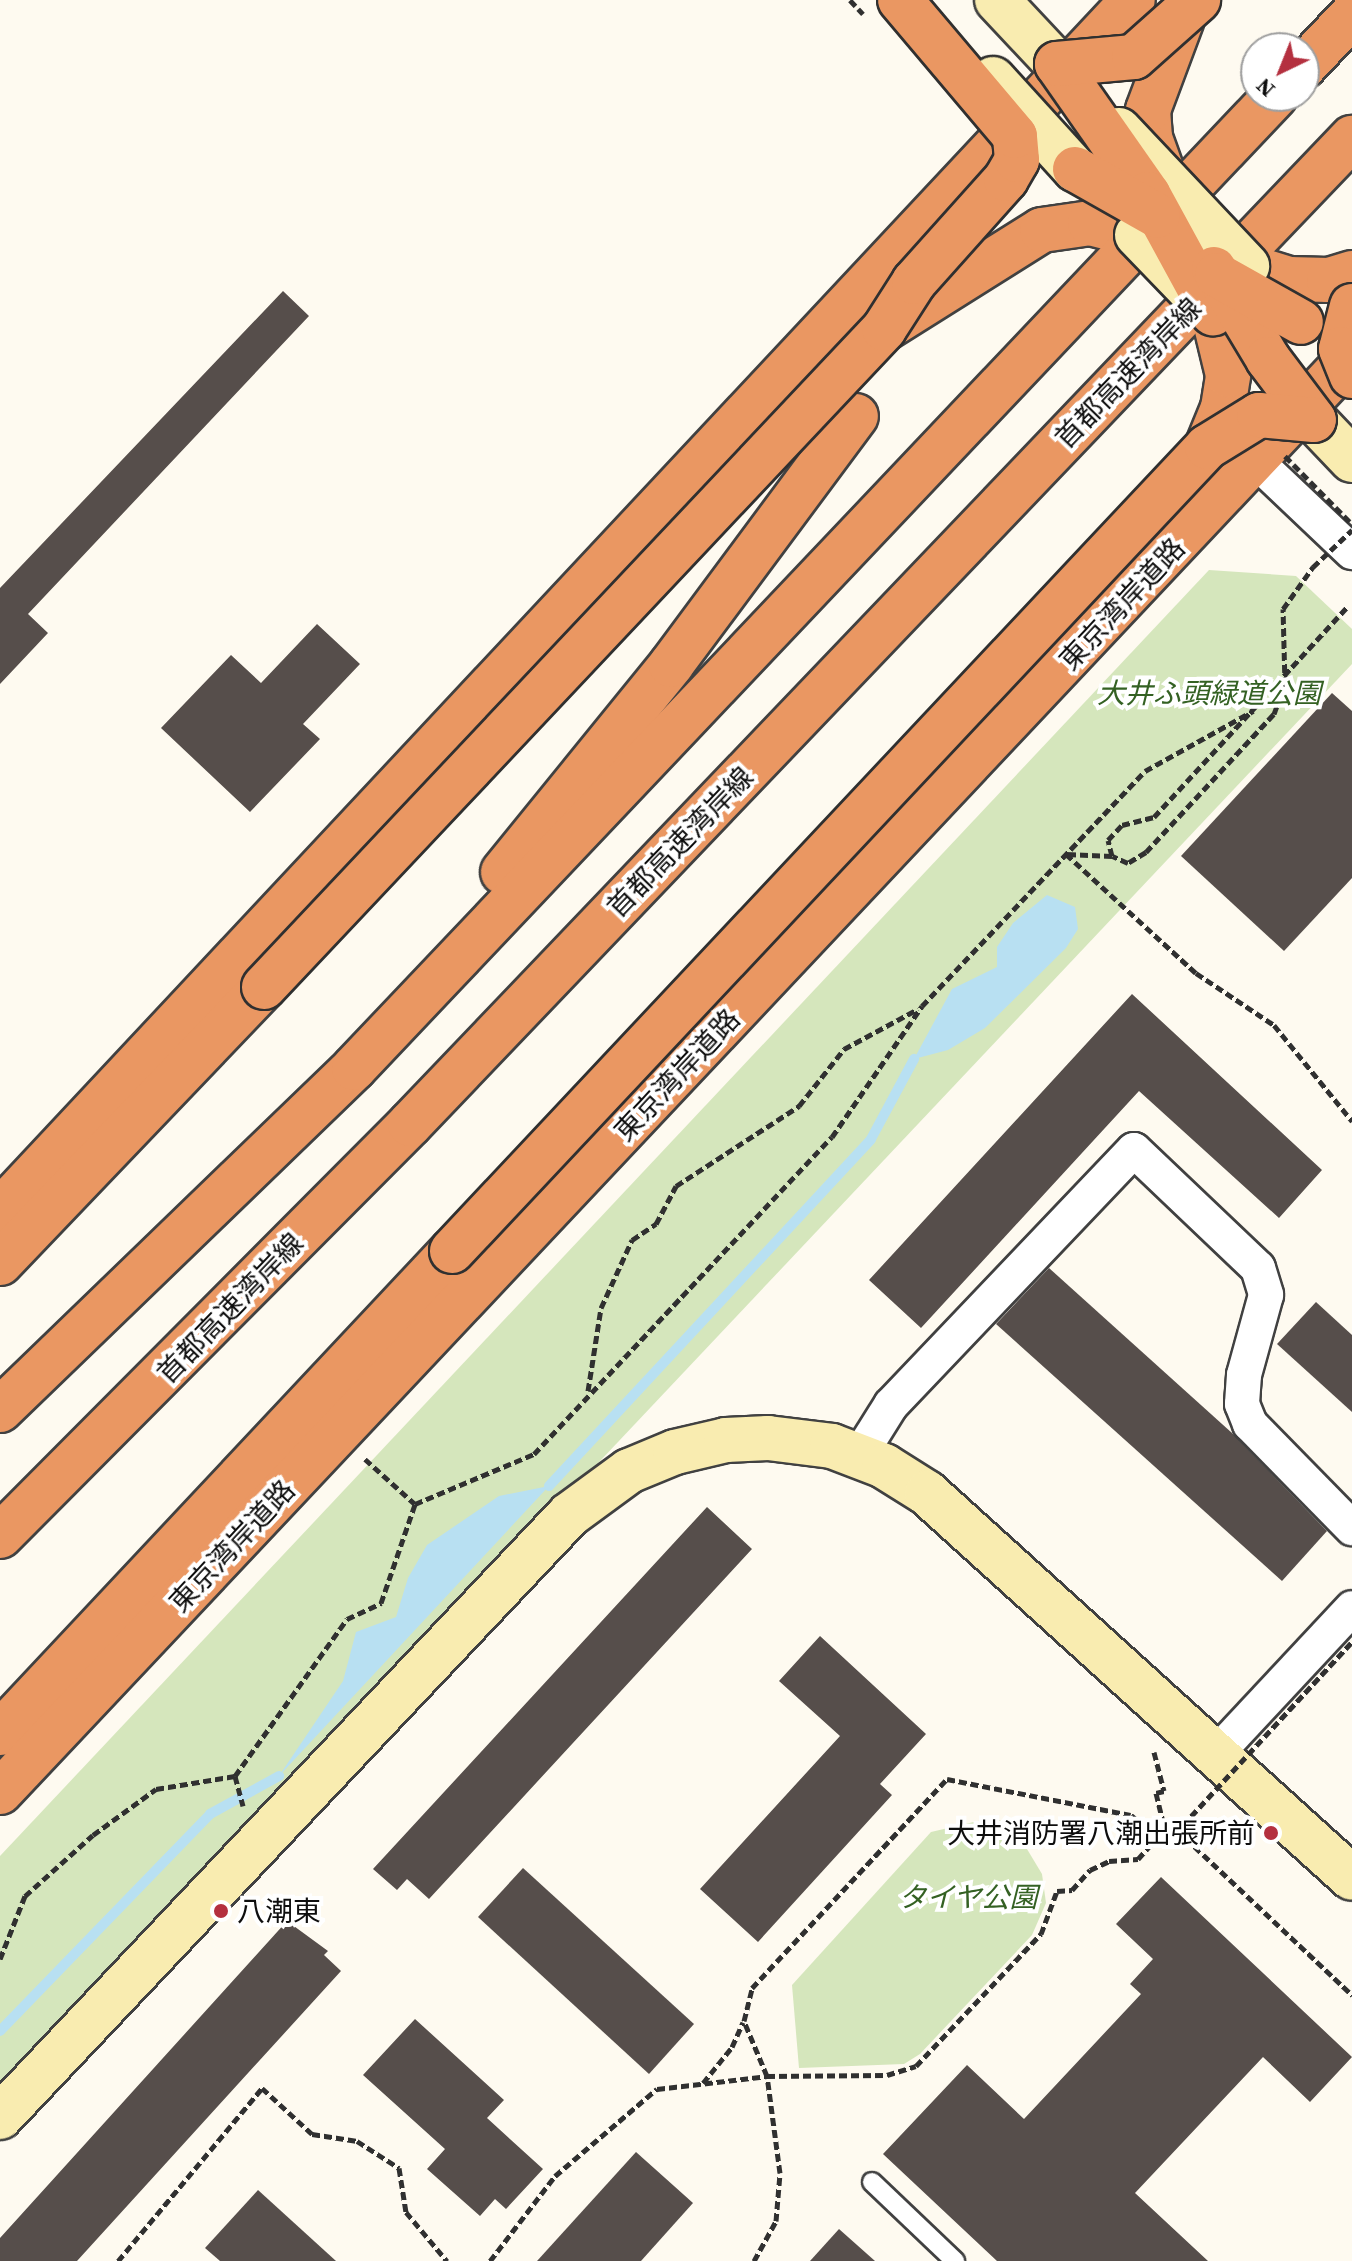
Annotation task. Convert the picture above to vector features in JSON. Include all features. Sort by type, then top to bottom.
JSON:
[{"type":"highway","points":[[0,1263],[884,329],[914,282],[1006,179],[1019,149],[1015,136],[900,0]]},
{"type":"highway","points":[[0,1211],[1133,0]]},
{"type":"highway","points":[[1190,10],[1134,57],[1057,64],[1153,209],[1211,269],[1268,359],[1314,420]]},
{"type":"highway","points":[[1190,10],[1148,110],[1153,209],[1211,269],[1228,375],[1223,408],[1207,447]]},
{"type":"highway","points":[[1320,49],[1352,15]]},
{"type":"highway","points":[[0,1410],[354,1068],[1260,112]]},
{"type":"highway","name":"首都高速湾岸線","points":[[0,1536],[133,1407],[421,1113],[1352,138]]},
{"type":"highway","points":[[884,329],[1042,230],[1153,209]]},
{"type":"highway","points":[[1211,269],[1289,279],[1329,280],[1352,273]]},
{"type":"highway","points":[[1352,306],[1341,349],[1352,377]]},
{"type":"highway","name":"東京湾岸道路","points":[[3,1788],[1268,456],[1352,356]]},
{"type":"highway","points":[[0,1733],[1207,447],[1259,415],[1314,420]]},
{"type":"highway","points":[[354,1068],[380,1025],[671,665],[856,416]]},
{"type":"highway","points":[[311,1461],[452,1251]]},
{"type":"highway","points":[[0,1553],[133,1407]]},
{"type":"street","points":[[921,0],[1075,169],[1153,209],[1211,269],[1301,322],[1352,377]]},
{"type":"street","points":[[997,0],[1057,64]]},
{"type":"street","points":[[1153,209],[1211,269]]},
{"type":"street","points":[[1314,420],[1352,460]]},
{"type":"street","points":[[1268,456],[1352,552]]},
{"type":"street","points":[[859,1456],[891,1405],[1134,1150],[1258,1268],[1266,1295],[1244,1375],[1242,1404],[1250,1424],[1352,1528]]},
{"type":"street","points":[[0,2117],[588,1498],[652,1461],[726,1440],[797,1440],[859,1456],[953,1512],[1352,1878]]},
{"type":"street","points":[[1217,1753],[1352,1608]]},
{"type":"lane","points":[[872,2182],[955,2261]]},
{"type":"path","points":[[1268,456],[1352,524]]},
{"type":"path","points":[[1066,854],[1112,856],[1128,863],[1146,852],[1274,714],[1285,684],[1283,609],[1313,567],[1352,530]]},
{"type":"path","points":[[1112,856],[1108,840],[1122,825],[1154,817],[1347,607]]},
{"type":"path","points":[[0,1959],[25,1896],[93,1835],[156,1789],[235,1776],[347,1619],[381,1603],[415,1504],[534,1454],[588,1392],[832,1137],[922,1006],[1145,771],[1253,711]]},
{"type":"path","points":[[1066,854],[1196,973],[1274,1025],[1352,1121]]},
{"type":"path","points":[[588,1392],[601,1308],[632,1240],[656,1224],[676,1186],[799,1106],[844,1049],[922,1006]]},
{"type":"path","points":[[363,1458],[415,1504]]},
{"type":"path","points":[[490,2261],[555,2176],[615,2121],[657,2089],[767,2076],[887,2075],[916,2066],[1041,1934],[1057,1891],[1072,1890],[1090,1870],[1109,1861],[1138,1859],[1157,1838],[1183,1825],[1352,1642]]},
{"type":"path","points":[[1154,1752],[1164,1791],[1156,1793],[1166,1834]]},
{"type":"path","points":[[235,1776],[245,1812]]},
{"type":"path","points":[[701,2084],[732,2047],[744,2021],[752,1988],[947,1779],[1131,1815],[1157,1838]]},
{"type":"path","points":[[1177,1830],[1352,1995]]},
{"type":"path","points":[[744,2021],[767,2076],[780,2173],[776,2221],[754,2261]]},
{"type":"path","points":[[118,2261],[262,2088],[312,2134],[357,2141],[399,2168],[406,2212],[447,2261]]},
{"type":"green space","name":"大井ふ頭緑道公園","points":[[1209,570],[1296,576],[1352,629],[1352,664],[0,2097],[0,1856]]},
{"type":"green space","name":"タイヤ公園","points":[[991,1818],[1012,1824],[1042,1874],[1046,1903],[1032,1935],[920,2054],[904,2064],[799,2068],[792,1985],[931,1832]]},
{"type":"water","points":[[1047,895],[1075,907],[1078,929],[1066,948],[985,1028],[948,1050],[914,1059],[952,989],[997,967],[997,947],[1013,923]]},
{"type":"water","points":[[549,1486],[279,1776],[343,1681],[356,1632],[396,1617],[408,1578],[427,1545],[499,1496]]},
{"type":"building","points":[[283,291],[309,316],[28,614],[48,633],[0,684],[0,588]]},
{"type":"building","points":[[317,624],[360,664],[303,724],[320,739],[250,812],[161,728],[231,655],[261,683]]},
{"type":"building","points":[[1332,693],[1352,711],[1352,878],[1284,951],[1181,856]]},
{"type":"building","points":[[1132,994],[1322,1170],[1279,1218],[1139,1091],[921,1328],[869,1280]]},
{"type":"building","points":[[1049,1268],[1232,1433],[1327,1531],[1282,1581],[996,1324]]},
{"type":"building","points":[[1316,1302],[1352,1335],[1352,1412],[1277,1344]]},
{"type":"building","points":[[707,1507],[752,1549],[429,1899],[407,1879],[397,1890],[373,1869]]},
{"type":"building","points":[[820,1636],[926,1734],[880,1784],[892,1795],[758,1942],[700,1889],[840,1736],[779,1681]]},
{"type":"building","points":[[523,1868],[694,2024],[649,2074],[478,1917]]},
{"type":"building","points":[[1161,1877],[1352,2057],[1310,2102],[1263,2057],[1135,2193],[1208,2261],[997,2261],[883,2154],[967,2065],[1024,2119],[1141,1994],[1130,1984],[1153,1959],[1116,1924]]},
{"type":"building","points":[[287,1921],[328,1951],[324,1955],[341,1971],[77,2261],[0,2261],[0,2238]]},
{"type":"building","points":[[415,2019],[504,2100],[487,2118],[543,2169],[506,2209],[495,2199],[480,2216],[427,2169],[445,2149],[363,2075]]},
{"type":"building","points":[[636,2152],[693,2203],[641,2261],[537,2261]]},
{"type":"building","points":[[258,2190],[336,2261],[220,2261],[205,2248]]},
{"type":"building","points":[[839,2229],[875,2261],[810,2261]]},
{"type":"waterway","points":[[549,1486],[871,1139],[914,1059]]},
{"type":"waterway","points":[[0,2031],[210,1814],[279,1776]]},
{"type":"place","name":"大井消防署八潮出張所前","points":[[1271,1833]]},
{"type":"place","name":"八潮東","points":[[221,1911]]}]
